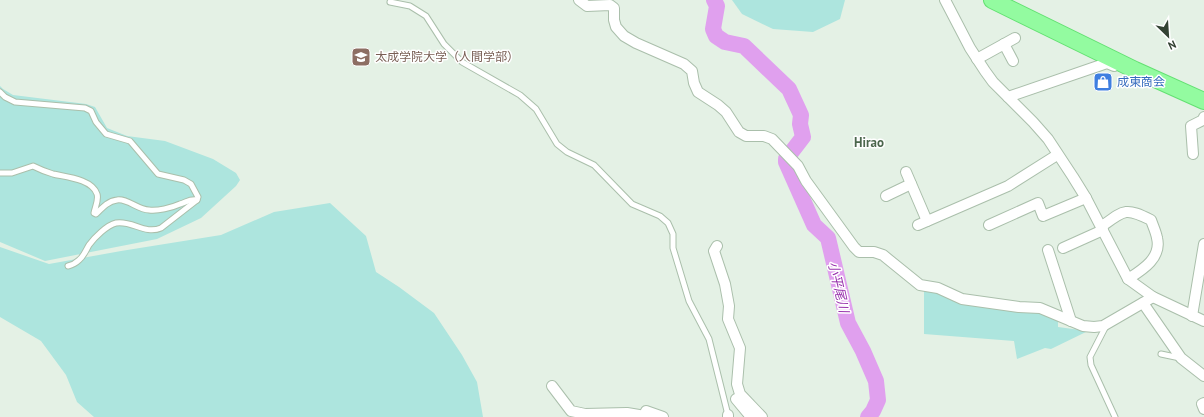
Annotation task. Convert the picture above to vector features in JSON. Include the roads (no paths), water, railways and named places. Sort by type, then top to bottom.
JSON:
[{"type":"main road","points":[[992,0],[1119,62],[1204,101]]},
{"type":"street","points":[[578,0],[587,6],[610,5],[614,8],[616,26],[624,36],[636,43],[684,64],[692,71],[694,83],[698,92],[726,112],[739,132],[746,136],[764,136],[772,139],[798,166],[806,181],[848,240],[859,252],[874,252],[883,255],[920,285],[938,288],[962,299],[1019,307],[1040,308],[1083,326],[1094,327],[1103,326],[1153,297]]},
{"type":"street","points":[[945,0],[977,59],[994,82],[1033,122],[1048,140],[1086,198],[1128,279],[1153,297],[1204,321]]},
{"type":"street","points":[[977,59],[1015,38]]},
{"type":"street","points":[[1004,44],[1013,61]]},
{"type":"street","points":[[1008,97],[1107,63],[1114,66],[1119,62]]},
{"type":"street","points":[[1193,154],[1192,126],[1203,120],[1204,117]]},
{"type":"street","points":[[906,172],[922,223],[1008,186],[1057,155]]},
{"type":"street","points":[[886,196],[911,184]]},
{"type":"street","points":[[989,225],[1038,203],[1044,216],[1086,198]]},
{"type":"street","points":[[1063,248],[1102,228],[1119,214],[1125,212],[1134,212],[1151,220],[1158,240],[1157,252],[1144,268],[1128,279]]},
{"type":"street","points":[[1192,316],[1204,244]]},
{"type":"street","points":[[717,246],[714,251],[729,306],[728,319],[740,348],[737,384],[740,394],[762,417]]},
{"type":"street","points":[[1048,250],[1071,321]]},
{"type":"street","points":[[1143,303],[1181,358],[1204,376]]},
{"type":"street","points":[[740,348],[735,355],[731,386],[734,397],[751,417]]},
{"type":"street","points":[[552,386],[568,414],[626,413],[648,416],[646,412],[663,417]]},
{"type":"street","points":[[1204,403],[1202,404],[1204,409]]},
{"type":"lane","points":[[390,2],[410,6],[426,16],[444,44],[462,62],[520,95],[536,109],[557,144],[567,152],[594,165],[632,204],[660,216],[668,223],[673,234],[672,248],[690,301],[709,339],[728,416]]},
{"type":"lane","points":[[0,92],[5,97],[15,102],[85,108],[91,111],[96,122],[106,134],[130,141],[158,174],[184,180],[191,184],[198,197],[197,200]]},
{"type":"lane","points":[[0,173],[12,173],[33,166],[51,174],[79,179],[86,183],[96,194],[97,200],[94,213],[96,214],[106,205],[113,201],[119,200],[147,210],[155,210],[180,204],[189,199],[197,200]]},
{"type":"lane","points":[[68,266],[84,256],[91,242],[102,231],[114,223],[128,223],[145,230],[154,231],[161,228],[197,200]]},
{"type":"lane","points":[[1107,323],[1090,357],[1092,365],[1115,417]]},
{"type":"lane","points":[[1161,354],[1181,358]]},
{"type":"waterway","name":"小平尾川","points":[[714,0],[717,6],[713,29],[716,36],[725,42],[744,46],[789,89],[801,115],[800,124],[803,137],[790,154]]},
{"type":"waterway","name":"小平尾川","points":[[786,159],[814,225],[828,238],[848,323],[863,351],[876,381],[878,400],[873,411],[868,417]]},
{"type":"place","name":"太成学院大学（人間学部）","points":[[361,57]]},
{"type":"place","name":"成東商会","points":[[1103,82]]},
{"type":"district","name":"Hirao","points":[[869,142]]}]
